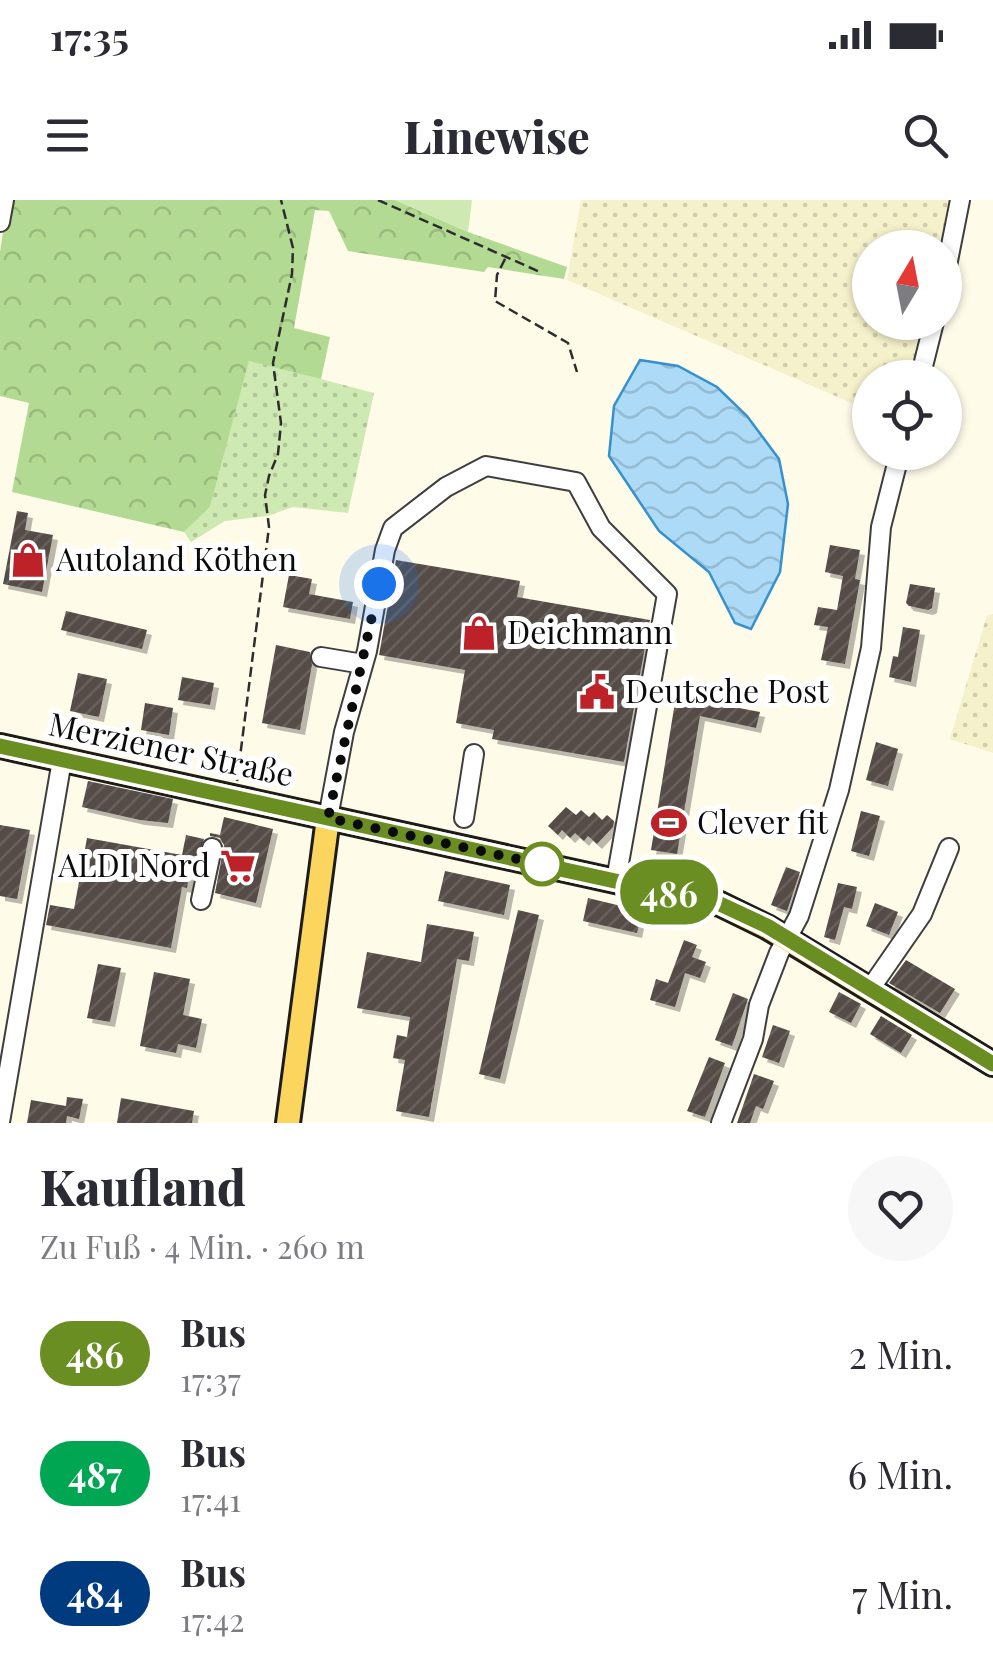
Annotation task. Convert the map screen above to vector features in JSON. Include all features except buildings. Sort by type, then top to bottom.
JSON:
[{"type":"main road","name":"Merziener Straße","points":[[0,746],[730,907],[993,1064]]},
{"type":"main road","points":[[288,1123],[328,818]]},
{"type":"street","points":[[0,222],[4,200]]},
{"type":"street","points":[[954,230],[960,200]]},
{"type":"street","name":"Merziener Straße","points":[[328,818],[344,732],[393,528],[446,488],[486,466],[576,482],[601,528],[667,594],[616,880]]},
{"type":"street","points":[[721,1123],[753,1039],[759,1006],[811,882],[839,790],[871,648],[878,546],[896,470]]},
{"type":"street","points":[[322,657],[363,664]]},
{"type":"street","points":[[464,818],[474,754]]},
{"type":"street","points":[[0,1122],[62,760]]},
{"type":"street","points":[[201,900],[212,848]]},
{"type":"street","points":[[870,989],[924,910],[948,848]]},
{"type":"path","points":[[235,798],[269,527],[265,495],[278,454],[280,423],[274,364],[292,274],[293,248],[281,200]]},
{"type":"path","points":[[378,200],[540,272]]},
{"type":"path","points":[[506,257],[497,276],[495,300],[568,342],[578,372]]},
{"type":"shaded area","points":[[581,200],[951,200],[945,230],[852,230],[852,340],[921,340],[915,360],[852,360],[852,403],[567,280]]},
{"type":"shaded area","points":[[993,614],[993,753],[950,739],[987,615]]},
{"type":"green space","points":[[8,200],[395,200],[468,232],[567,267],[564,279],[488,267],[484,272],[348,251],[329,211],[315,210],[294,328],[330,337],[321,379],[249,361],[210,507],[184,532],[12,492],[29,403],[0,396],[0,252]]},
{"type":"green space","points":[[395,200],[472,200],[468,232]]},
{"type":"green space","points":[[249,360],[374,393],[348,513],[293,507],[267,516],[225,521],[191,542],[184,532],[210,507]]},
{"type":"water","points":[[640,360],[678,366],[717,387],[747,416],[779,459],[788,504],[780,572],[751,629],[735,623],[709,572],[659,531],[609,456],[614,406]]},
{"type":"bus line","name":"486","points":[[0,746],[720,904],[767,926],[993,1064]]},
{"type":"place","name":"Autoland Köthen","points":[[28,560]]},
{"type":"place","name":"Deichmann","points":[[479,633]]},
{"type":"place","name":"Deutsche Post","points":[[597,692]]},
{"type":"place","name":"Clever fit","points":[[669,823]]},
{"type":"place","name":"ALDI Nord","points":[[238,866]]},
{"type":"route","points":[[379,584],[328,818],[550,866],[542,864]]}]
